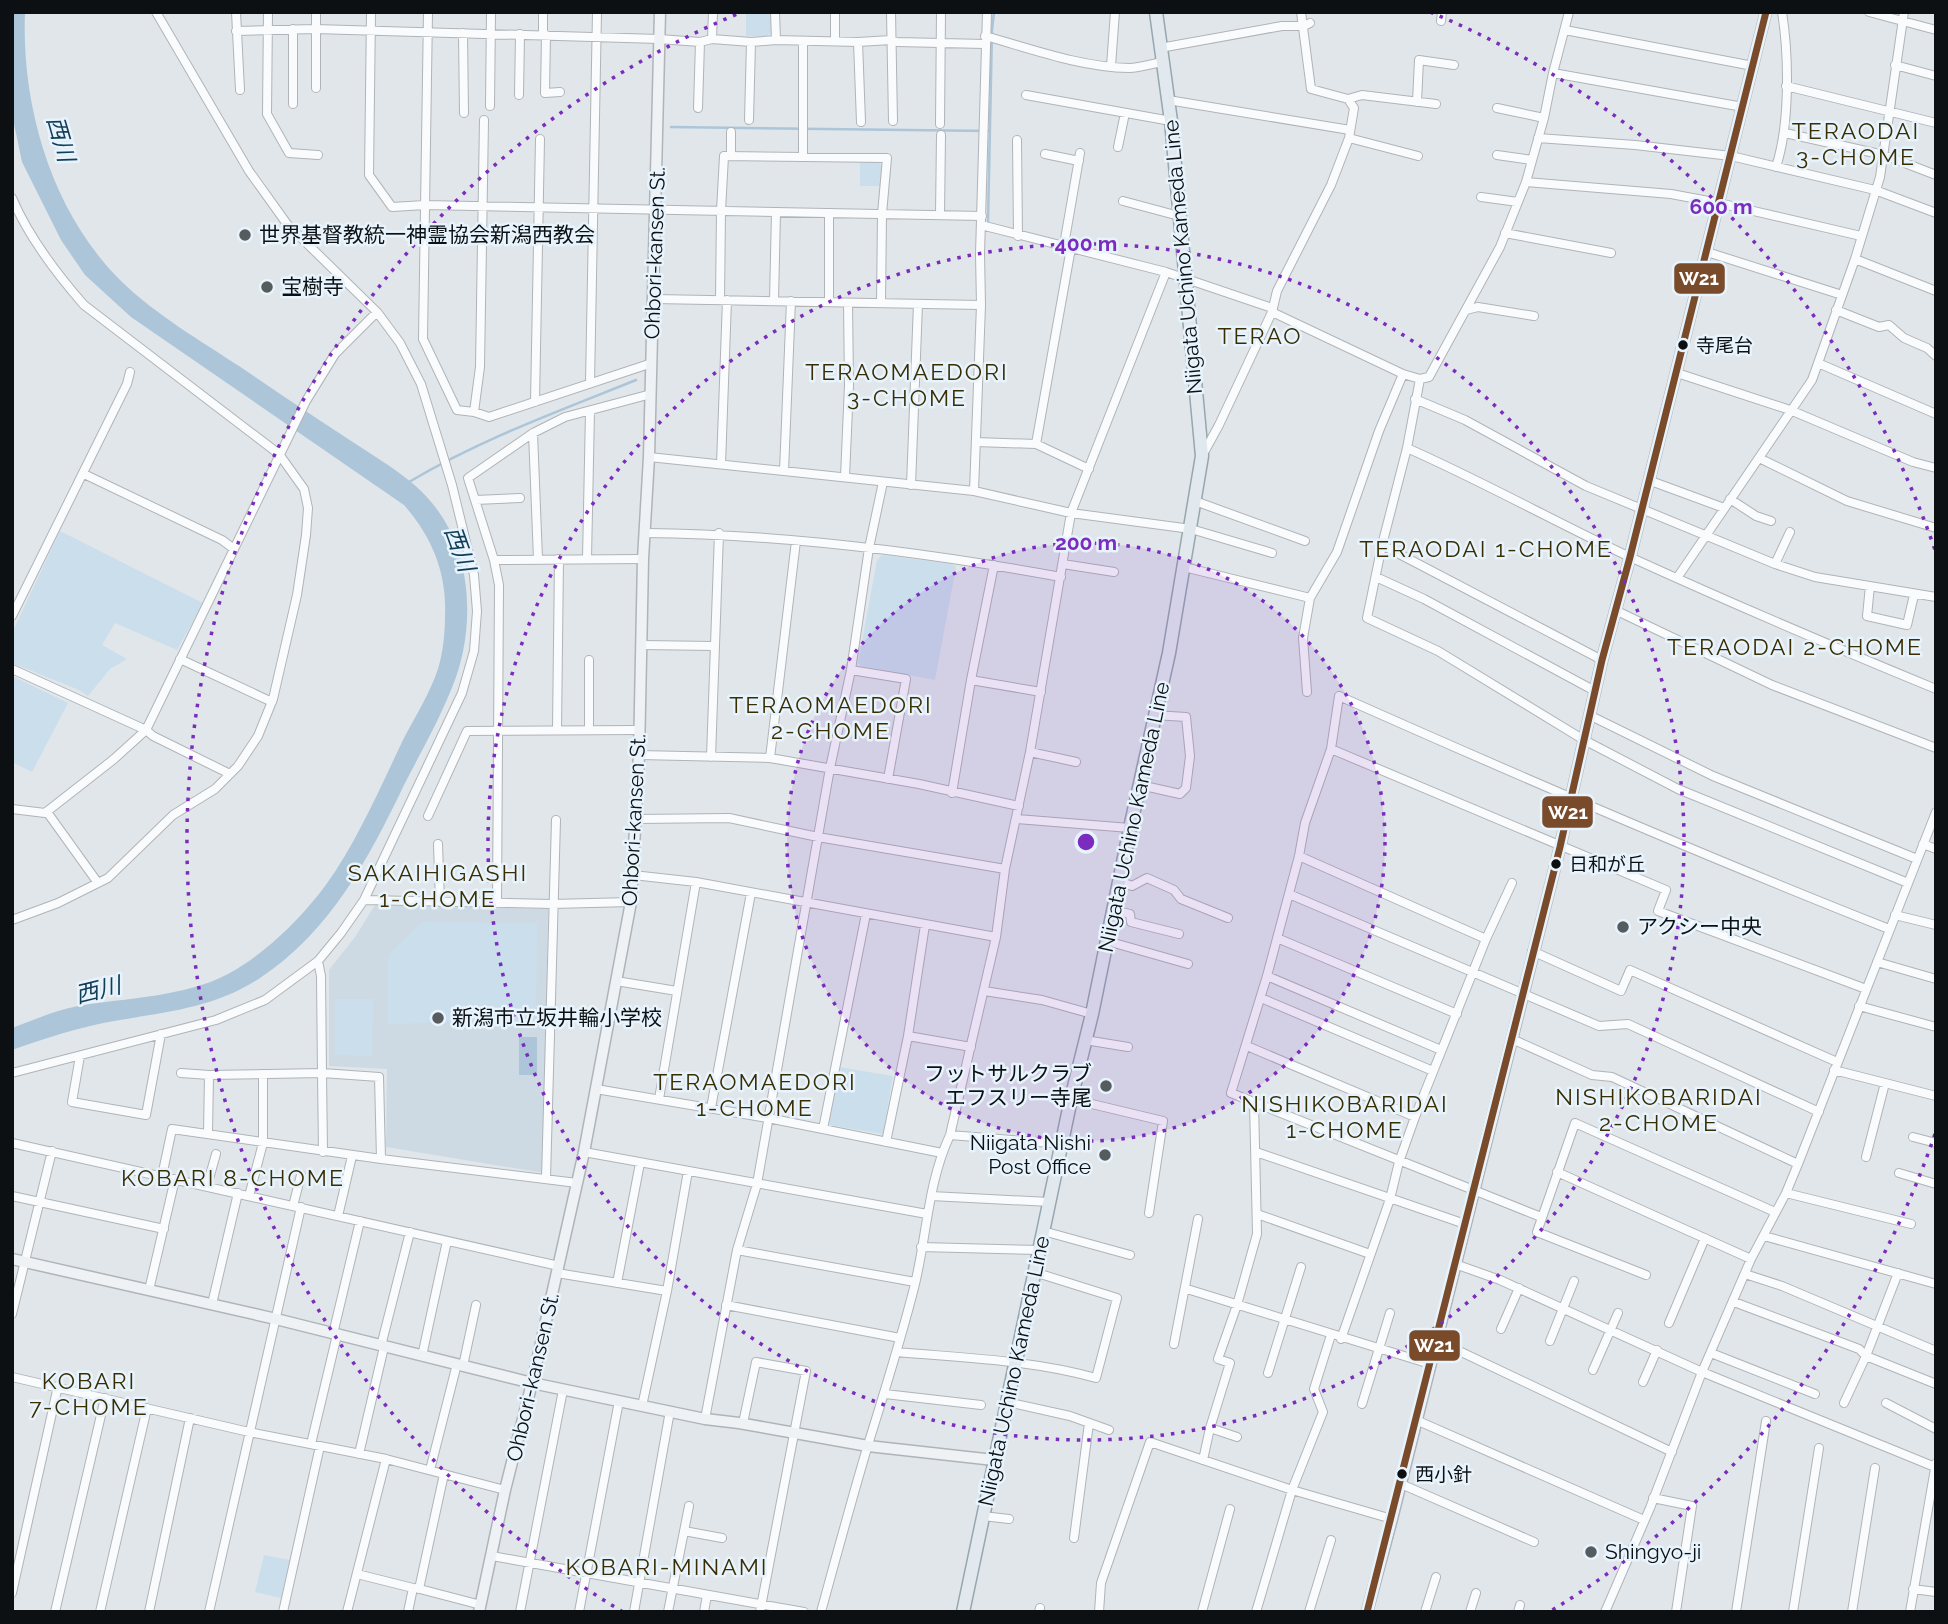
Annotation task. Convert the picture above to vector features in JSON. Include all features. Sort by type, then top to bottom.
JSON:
[{"type":"main road","name":"Niigata Uchino Kameda Line","points":[[963,1612],[1071,1099],[1092,1014],[1129,828],[1169,653],[1202,456],[1171,121],[1156,12]]},
{"type":"street","points":[[12,1073],[216,1020],[265,1000],[318,961],[364,900],[462,693],[474,651],[477,611],[474,575],[452,485],[421,384],[400,343],[377,312],[287,225],[249,171],[156,12]]},
{"type":"street","points":[[236,12],[240,90]]},
{"type":"street","points":[[268,12],[267,114],[289,153],[318,155]]},
{"type":"street","points":[[316,12],[316,88]]},
{"type":"street","points":[[371,12],[369,175],[392,207],[425,205],[940,215],[981,220],[1018,236],[1185,278],[1272,310],[1403,374],[1420,379],[1429,377],[1506,233],[1526,182],[1569,12]]},
{"type":"street","points":[[428,12],[423,339],[457,410],[489,417],[652,363]]},
{"type":"street","points":[[490,106],[491,12]]},
{"type":"street","points":[[543,12],[545,93],[560,92]]},
{"type":"street","points":[[590,383],[597,12]]},
{"type":"street","name":"Ohbori-kansen St.","points":[[480,1608],[584,1152],[631,902],[649,457],[660,12]]},
{"type":"street","points":[[712,39],[713,12]]},
{"type":"street","points":[[775,12],[776,40]]},
{"type":"street","points":[[835,12],[835,41]]},
{"type":"street","points":[[891,12],[893,121]]},
{"type":"street","points":[[940,124],[941,12]]},
{"type":"street","points":[[974,491],[987,12]]},
{"type":"street","points":[[1111,66],[1115,12]]},
{"type":"street","points":[[1301,12],[1307,24],[1311,89],[1348,99],[1362,95],[1436,104]]},
{"type":"street","points":[[1367,1612],[1560,847],[1602,660],[1677,373],[1766,12]]},
{"type":"street","points":[[1776,167],[1785,133],[1783,118],[1786,48],[1782,12]]},
{"type":"street","points":[[1869,12],[1904,16],[1936,30]]},
{"type":"street","points":[[1677,578],[1812,380],[1855,259],[1884,155],[1888,110],[1904,16]]},
{"type":"street","points":[[1160,48],[1307,24]]},
{"type":"street","points":[[293,29],[293,104]]},
{"type":"street","points":[[236,31],[371,30],[659,38],[700,42],[712,39],[751,43],[776,40],[891,40],[940,43],[985,40],[1075,61],[1111,66],[1132,68],[1161,62]]},
{"type":"street","points":[[1565,30],[1754,66]]},
{"type":"street","points":[[463,33],[464,113]]},
{"type":"street","points":[[519,95],[520,34]]},
{"type":"street","points":[[803,41],[803,156]]},
{"type":"street","points":[[698,108],[700,42]]},
{"type":"street","points":[[858,42],[861,122]]},
{"type":"street","points":[[749,120],[751,43]]},
{"type":"street","points":[[1417,102],[1419,60],[1454,65]]},
{"type":"street","points":[[1895,65],[1936,76]]},
{"type":"street","points":[[1553,73],[1743,107]]},
{"type":"street","points":[[1786,86],[1936,123]]},
{"type":"street","points":[[1027,95],[1171,121]]},
{"type":"street","points":[[1202,456],[1272,310],[1277,290],[1331,186],[1350,134],[1354,108],[1348,99]]},
{"type":"street","points":[[1168,100],[1350,134],[1418,156]]},
{"type":"street","points":[[1497,108],[1544,118]]},
{"type":"street","points":[[1118,147],[1125,113]]},
{"type":"street","points":[[474,412],[480,367],[484,120]]},
{"type":"street","points":[[731,132],[731,156]]},
{"type":"street","points":[[1785,133],[1884,155],[1936,175]]},
{"type":"street","points":[[940,215],[941,135]]},
{"type":"street","points":[[1538,138],[1731,156],[1875,190],[1936,213]]},
{"type":"street","points":[[535,402],[540,139]]},
{"type":"street","points":[[1017,140],[1018,236]]},
{"type":"street","points":[[1036,444],[1080,157],[1045,154]]},
{"type":"street","points":[[1497,155],[1532,160]]},
{"type":"street","points":[[721,464],[721,211],[724,156],[887,158],[882,214],[881,303]]},
{"type":"street","points":[[1526,182],[1671,194],[1861,236]]},
{"type":"street","points":[[1481,197],[1518,202]]},
{"type":"street","points":[[12,198],[46,257],[84,305],[279,454],[304,489],[308,508],[297,595],[272,702],[258,736],[238,766],[215,789],[173,815],[108,878],[58,903],[12,920]]},
{"type":"street","points":[[1123,201],[1179,216]]},
{"type":"street","points":[[774,301],[776,212]]},
{"type":"street","points":[[829,213],[829,302]]},
{"type":"street","points":[[1506,233],[1611,253]]},
{"type":"street","points":[[1707,252],[1842,295]]},
{"type":"street","points":[[1855,259],[1936,291]]},
{"type":"street","points":[[821,1612],[868,1446],[886,1394],[915,1282],[931,1196],[942,1153],[950,1135],[984,991],[996,937],[1005,869],[1041,692],[1071,513],[1166,272]]},
{"type":"street","points":[[654,299],[981,305]]},
{"type":"street","points":[[784,471],[791,301]]},
{"type":"street","points":[[845,477],[849,386],[848,303]]},
{"type":"street","points":[[911,485],[918,304]]},
{"type":"street","points":[[1466,310],[1478,307],[1534,316]]},
{"type":"street","points":[[1836,310],[1879,327],[1889,325],[1904,338],[1927,348],[1936,356]]},
{"type":"street","points":[[12,809],[47,812],[146,730],[306,401],[335,354],[377,312]]},
{"type":"street","points":[[1818,363],[1936,414]]},
{"type":"street","points":[[12,616],[84,474],[127,384],[130,372]]},
{"type":"street","points":[[1677,373],[1790,410],[1913,462],[1936,468]]},
{"type":"street","points":[[1307,692],[1303,638],[1310,598],[1337,552],[1379,430],[1403,374]]},
{"type":"street","points":[[1420,379],[1407,448],[1382,545],[1367,618],[1438,651],[1584,740],[1678,789],[1908,883]]},
{"type":"street","points":[[497,903],[499,584],[468,478],[533,433],[565,417],[651,394]]},
{"type":"street","points":[[1415,399],[1465,420],[1586,486],[1775,564],[1815,577],[1936,597]]},
{"type":"street","points":[[587,559],[590,411]]},
{"type":"street","points":[[533,433],[538,559]]},
{"type":"street","points":[[976,442],[1036,444],[1088,469]]},
{"type":"street","points":[[1407,448],[1630,557],[1777,623],[1936,689]]},
{"type":"street","points":[[649,457],[974,491],[1071,513],[1191,529],[1272,553]]},
{"type":"street","points":[[1759,458],[1847,501],[1936,528]]},
{"type":"street","points":[[84,474],[222,540],[234,549]]},
{"type":"street","points":[[1648,481],[1724,508]]},
{"type":"street","points":[[705,1419],[737,1250],[757,1184],[830,768],[851,670],[869,548],[883,482]]},
{"type":"street","points":[[475,500],[520,498]]},
{"type":"street","points":[[1730,499],[1756,516],[1771,521]]},
{"type":"street","points":[[1195,501],[1305,541]]},
{"type":"street","points":[[1775,564],[1790,532]]},
{"type":"street","points":[[645,533],[719,533],[869,548],[1061,577]]},
{"type":"street","points":[[711,757],[719,533]]},
{"type":"street","points":[[771,758],[796,541]]},
{"type":"street","points":[[1382,545],[1602,660]]},
{"type":"street","points":[[557,730],[559,559]]},
{"type":"street","points":[[494,560],[643,559]]},
{"type":"street","points":[[1063,564],[1114,572]]},
{"type":"street","points":[[953,793],[971,680],[994,565]]},
{"type":"street","points":[[1184,567],[1310,598]]},
{"type":"street","points":[[1376,577],[1424,599],[1595,691]]},
{"type":"street","points":[[1870,586],[1867,616],[1907,625],[1914,594]]},
{"type":"street","points":[[1615,610],[1772,685],[1936,748]]},
{"type":"street","points":[[641,645],[714,646]]},
{"type":"street","points":[[180,659],[272,702]]},
{"type":"street","points":[[589,660],[589,730]]},
{"type":"street","points":[[12,669],[146,730],[230,774]]},
{"type":"street","points":[[851,670],[906,679],[888,779]]},
{"type":"street","points":[[971,680],[1041,692]]},
{"type":"street","points":[[1541,1217],[1231,1093],[1261,998],[1305,823],[1331,749],[1339,696],[1722,863],[1889,929]]},
{"type":"street","points":[[1140,785],[1180,794],[1186,788],[1190,756],[1186,717],[1154,715]]},
{"type":"street","points":[[1589,715],[1713,776],[1917,859]]},
{"type":"street","points":[[429,816],[467,731],[639,730]]},
{"type":"street","points":[[1331,749],[1666,890],[1658,911],[1866,989]]},
{"type":"street","points":[[1030,751],[1076,762]]},
{"type":"street","points":[[639,755],[771,758],[1019,806]]},
{"type":"street","points":[[47,812],[98,883]]},
{"type":"street","points":[[1605,1612],[1672,1452],[1702,1372],[1751,1259],[1786,1193],[1798,1164],[1936,812]]},
{"type":"street","points":[[636,819],[729,818],[818,837],[1005,869]]},
{"type":"street","points":[[1017,819],[1129,828]]},
{"type":"street","points":[[546,1178],[556,820]]},
{"type":"street","points":[[438,844],[440,902]]},
{"type":"street","points":[[1923,844],[1936,849]]},
{"type":"street","points":[[1298,856],[1486,939]]},
{"type":"street","points":[[633,875],[696,882],[996,937]]},
{"type":"street","points":[[1119,881],[1132,886],[1147,878],[1174,890],[1181,899],[1228,918]]},
{"type":"street","points":[[659,1099],[696,882]]},
{"type":"street","points":[[1341,1339],[1390,1199],[1399,1162],[1415,1117],[1486,939],[1512,883]]},
{"type":"street","points":[[710,1108],[751,893]]},
{"type":"street","points":[[1289,894],[1599,1026],[1628,1024],[1819,1112]]},
{"type":"street","points":[[364,900],[552,904],[631,902]]},
{"type":"street","points":[[1113,910],[1130,914],[1132,922],[1179,934]]},
{"type":"street","points":[[823,1129],[866,914]]},
{"type":"street","points":[[1895,915],[1936,925]]},
{"type":"street","points":[[886,1142],[908,1036],[925,925]]},
{"type":"street","points":[[1277,938],[1457,1014]]},
{"type":"street","points":[[1107,941],[1188,964]]},
{"type":"street","points":[[1532,951],[1621,991],[1630,970],[1835,1066],[1936,1096]]},
{"type":"street","points":[[318,961],[321,976],[323,1153]]},
{"type":"street","points":[[1877,962],[1936,979]]},
{"type":"street","points":[[1267,976],[1441,1050]]},
{"type":"street","points":[[616,981],[677,991]]},
{"type":"street","points":[[984,991],[1042,1000],[1092,1014]]},
{"type":"street","points":[[1261,998],[1433,1071]]},
{"type":"street","points":[[1859,1006],[1936,1027]]},
{"type":"street","points":[[80,1056],[72,1102],[146,1115],[161,1034]]},
{"type":"street","points":[[908,1036],[971,1047]]},
{"type":"street","points":[[1512,1039],[1592,1076],[1612,1077],[1798,1164]]},
{"type":"street","points":[[1085,1040],[1128,1047]]},
{"type":"street","points":[[1247,1046],[1415,1117]]},
{"type":"street","points":[[180,1073],[322,1073],[379,1077],[381,1159]]},
{"type":"street","points":[[249,1196],[263,1143],[263,1074]]},
{"type":"street","points":[[208,1133],[209,1075]]},
{"type":"street","points":[[1866,1157],[1885,1083]]},
{"type":"street","points":[[596,1089],[768,1118],[942,1153]]},
{"type":"street","points":[[1071,1099],[1163,1121],[1149,1213]]},
{"type":"street","points":[[1203,1460],[1230,1363],[1218,1359],[1257,1234],[1254,1102]]},
{"type":"street","points":[[1646,1275],[1537,1232],[1575,1123],[1776,1212]]},
{"type":"street","points":[[162,1176],[172,1129],[323,1153],[577,1183]]},
{"type":"street","points":[[950,1135],[1063,1144]]},
{"type":"street","points":[[1913,1137],[1936,1143]]},
{"type":"street","points":[[12,1143],[410,1232],[617,1283],[667,1291]]},
{"type":"street","points":[[12,1314],[52,1151]]},
{"type":"street","points":[[584,1152],[927,1214]]},
{"type":"street","points":[[1256,1152],[1465,1224]]},
{"type":"street","points":[[208,1186],[216,1154]]},
{"type":"street","points":[[338,1216],[352,1156]]},
{"type":"street","points":[[617,1283],[639,1163]]},
{"type":"street","points":[[642,1406],[667,1291],[688,1171]]},
{"type":"street","points":[[1557,1172],[1751,1259]]},
{"type":"street","points":[[1899,1173],[1936,1184]]},
{"type":"street","points":[[209,1612],[276,1319],[301,1175]]},
{"type":"street","points":[[149,1290],[175,1179]]},
{"type":"street","points":[[212,1304],[238,1193]]},
{"type":"street","points":[[1786,1193],[1911,1224]]},
{"type":"street","points":[[12,1196],[164,1229]]},
{"type":"street","points":[[931,1196],[1050,1202]]},
{"type":"street","points":[[1257,1214],[1370,1254]]},
{"type":"street","points":[[1174,1344],[1198,1219]]},
{"type":"street","points":[[283,1612],[335,1334],[360,1221]]},
{"type":"street","points":[[1043,1231],[1129,1255]]},
{"type":"street","points":[[359,1454],[410,1232]]},
{"type":"street","points":[[1764,1236],[1936,1284]]},
{"type":"street","points":[[1670,1323],[1705,1238]]},
{"type":"street","points":[[422,1356],[447,1241]]},
{"type":"street","points":[[921,1247],[1040,1250]]},
{"type":"street","points":[[737,1250],[915,1282]]},
{"type":"street","points":[[12,1259],[276,1319],[532,1383],[705,1419],[743,1423],[868,1446],[994,1460]]},
{"type":"street","points":[[1455,1264],[1518,1288],[1702,1372],[1935,1465],[1910,1612]]},
{"type":"street","points":[[1268,1373],[1301,1267]]},
{"type":"street","points":[[897,1352],[1069,1370],[1096,1378],[1117,1297],[1034,1272]]},
{"type":"street","points":[[1844,1403],[1866,1356],[1898,1273]]},
{"type":"street","points":[[1745,1274],[1936,1351]]},
{"type":"street","points":[[1550,1340],[1574,1281]]},
{"type":"street","points":[[1501,1329],[1518,1288]]},
{"type":"street","points":[[1186,1289],[1341,1339],[1430,1364]]},
{"type":"street","points":[[1734,1302],[1859,1349],[1866,1356],[1936,1384]]},
{"type":"street","points":[[430,1471],[476,1305]]},
{"type":"street","points":[[726,1305],[900,1338]]},
{"type":"street","points":[[1362,1404],[1390,1313]]},
{"type":"street","points":[[1593,1370],[1618,1313]]},
{"type":"street","points":[[1256,1612],[1292,1490],[1323,1412],[1314,1389],[1331,1335]]},
{"type":"street","points":[[1436,1340],[1672,1452]]},
{"type":"street","points":[[1643,1382],[1657,1350]]},
{"type":"street","points":[[1711,1353],[1815,1394]]},
{"type":"street","points":[[743,1423],[756,1362],[806,1371],[761,1608]]},
{"type":"street","points":[[12,1377],[249,1432],[386,1459],[505,1490]]},
{"type":"street","points":[[12,1593],[58,1386]]},
{"type":"street","points":[[520,1612],[564,1390]]},
{"type":"street","points":[[886,1394],[981,1405]]},
{"type":"street","points":[[55,1612],[106,1398]]},
{"type":"street","points":[[579,1612],[619,1401]]},
{"type":"street","points":[[1007,1402],[1070,1416],[1109,1430]]},
{"type":"street","points":[[1886,1403],[1936,1429]]},
{"type":"street","points":[[100,1612],[147,1408]]},
{"type":"street","points":[[635,1612],[670,1411]]},
{"type":"street","points":[[149,1612],[190,1418]]},
{"type":"street","points":[[1416,1420],[1644,1520]]},
{"type":"street","points":[[1736,1612],[1766,1421]]},
{"type":"street","points":[[1074,1538],[1089,1423]]},
{"type":"street","points":[[1210,1428],[1237,1437]]},
{"type":"street","points":[[1099,1612],[1101,1583],[1150,1442],[1292,1490],[1392,1519]]},
{"type":"street","points":[[1793,1612],[1819,1448]]},
{"type":"street","points":[[347,1612],[386,1459]]},
{"type":"street","points":[[1852,1612],[1875,1468]]},
{"type":"street","points":[[408,1612],[444,1474]]},
{"type":"street","points":[[1401,1484],[1534,1542]]},
{"type":"street","points":[[1653,1498],[1692,1506],[1676,1612]]},
{"type":"street","points":[[668,1612],[689,1506]]},
{"type":"street","points":[[1202,1612],[1230,1509]]},
{"type":"street","points":[[983,1516],[1009,1519]]},
{"type":"street","points":[[684,1531],[722,1538]]},
{"type":"street","points":[[1309,1612],[1331,1540]]},
{"type":"street","points":[[492,1556],[707,1595],[761,1608],[804,1612]]},
{"type":"street","points":[[357,1574],[416,1588],[480,1608]]},
{"type":"street","points":[[1425,1612],[1436,1577]]},
{"type":"street","points":[[1913,1589],[1936,1592]]},
{"type":"street","points":[[1470,1612],[1476,1593]]},
{"type":"street","points":[[704,1612],[707,1595]]},
{"type":"shaded area","points":[[12,12],[25,12],[29,85],[35,121],[46,157],[76,224],[97,254],[121,281],[164,316],[388,465],[422,492],[446,523],[456,545],[467,594],[467,619],[459,667],[435,726],[362,866],[327,916],[307,939],[260,978],[226,996],[190,1007],[88,1026],[12,1050],[12,1028],[70,1008],[154,996],[211,982],[266,949],[288,928],[309,906],[343,859],[427,696],[440,663],[445,600],[436,556],[404,505],[131,317],[85,275],[61,240],[22,162],[12,114]]},
{"type":"shaded area","points":[[746,12],[771,12],[771,33],[767,36],[746,36]]},
{"type":"shaded area","points":[[860,161],[878,161],[882,166],[880,186],[860,186]]},
{"type":"shaded area","points":[[60,531],[203,603],[177,650],[115,623],[102,645],[127,659],[110,669],[88,696],[12,663],[12,633]]},
{"type":"shaded area","points":[[882,555],[952,564],[956,567],[935,680],[861,666],[858,663],[877,560]]},
{"type":"shaded area","points":[[12,676],[68,703],[32,772],[12,762]]},
{"type":"shaded area","name":"新潟市立坂井輪小学校","points":[[375,905],[548,909],[544,1173],[386,1147],[387,1069],[329,1066],[329,970],[355,937]]},
{"type":"shaded area","points":[[422,922],[537,923],[536,1020],[388,1024],[388,955]]},
{"type":"shaded area","points":[[335,999],[373,999],[372,1056],[335,1055]]},
{"type":"shaded area","points":[[519,1037],[537,1037],[537,1075],[519,1075]]},
{"type":"shaded area","points":[[839,1067],[893,1076],[883,1134],[829,1125]]},
{"type":"shaded area","points":[[264,1555],[290,1560],[281,1598],[255,1592]]},
{"type":"waterway","points":[[988,222],[994,12]]},
{"type":"waterway","points":[[671,127],[990,131]]},
{"type":"waterway","points":[[409,482],[492,439],[636,380]]},
{"type":"transit line","name":"W21","points":[[1367,1612],[1560,847],[1602,660],[1766,12]]},
{"type":"place","name":"世界基督教統一神霊協会新潟西教会","points":[[245,235]]},
{"type":"place","name":"宝樹寺","points":[[267,287]]},
{"type":"place","name":"寺尾台","points":[[1683,345]]},
{"type":"place","name":"日和が丘","points":[[1556,864]]},
{"type":"place","name":"アクシー中央","points":[[1623,927]]},
{"type":"place","name":"新潟市立坂井輪小学校","points":[[438,1018]]},
{"type":"place","name":"フットサルクラブ エフスリー寺尾","points":[[1106,1086]]},
{"type":"place","name":"Niigata Nishi Post Office","points":[[1105,1155]]},
{"type":"place","name":"西小針","points":[[1402,1474]]},
{"type":"place","name":"Shingyo-ji","points":[[1591,1552]]},
{"type":"district","name":"TERAODAI 3-CHOME","points":[[1856,144]]},
{"type":"district","name":"TERAO","points":[[1260,336]]},
{"type":"district","name":"TERAOMAEDORI 3-CHOME","points":[[907,385]]},
{"type":"district","name":"TERAODAI 1-CHOME","points":[[1486,549]]},
{"type":"district","name":"TERAODAI 2-CHOME","points":[[1795,647]]},
{"type":"district","name":"TERAOMAEDORI 2-CHOME","points":[[831,718]]},
{"type":"district","name":"SAKAIHIGASHI 1-CHOME","points":[[438,886]]},
{"type":"district","name":"TERAOMAEDORI 1-CHOME","points":[[755,1095]]},
{"type":"district","name":"NISHIKOBARIDAI 2-CHOME","points":[[1659,1110]]},
{"type":"district","name":"NISHIKOBARIDAI 1-CHOME","points":[[1345,1117]]},
{"type":"district","name":"KOBARI 8-CHOME","points":[[233,1178]]},
{"type":"district","name":"KOBARI 7-CHOME","points":[[89,1394]]},
{"type":"district","name":"KOBARI-MINAMI","points":[[667,1567]]},
{"type":"water label","name":"西川","points":[[61,139]]},
{"type":"water label","name":"西川","points":[[460,549]]},
{"type":"water label","name":"西川","points":[[98,990]]}]
